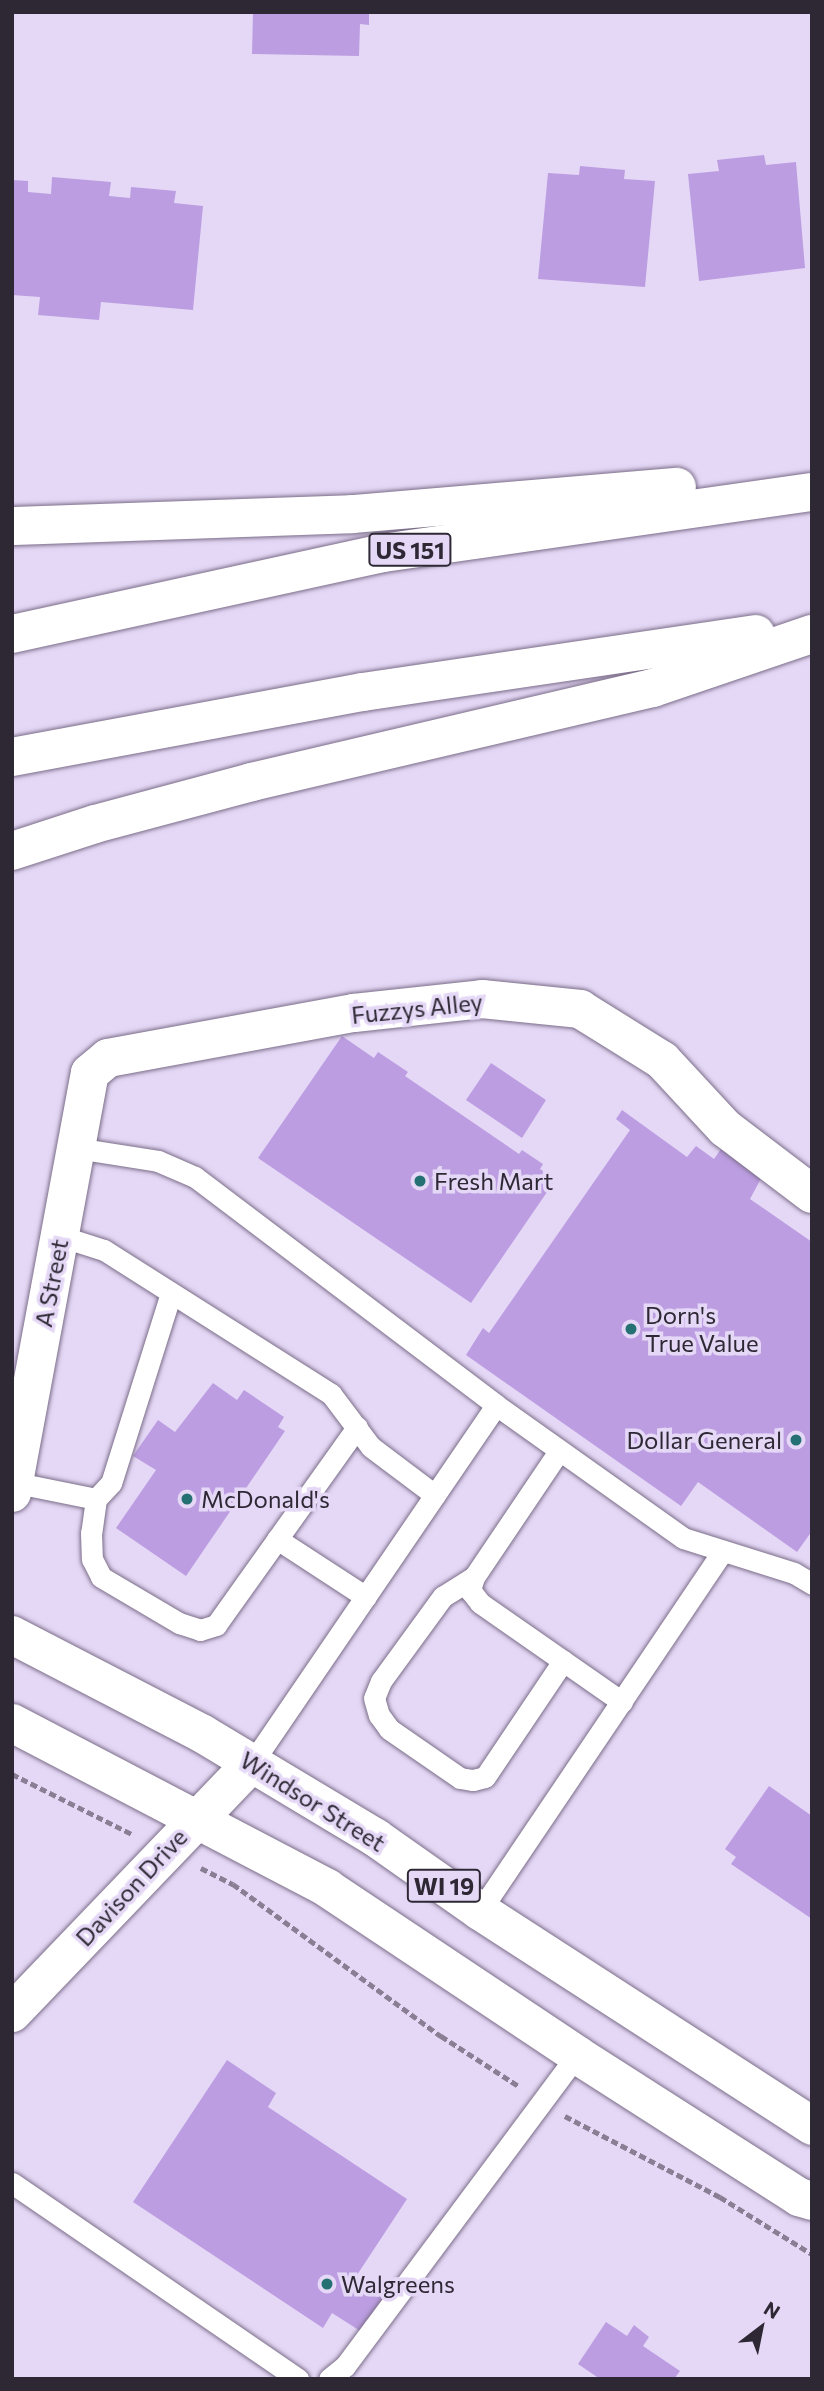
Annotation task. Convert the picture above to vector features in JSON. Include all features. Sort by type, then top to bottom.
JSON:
[{"type":"main road","points":[[12,526],[353,514],[812,475]]},
{"type":"main road","name":"US 151","points":[[12,634],[383,554],[812,492]]},
{"type":"main road","points":[[12,757],[363,692],[812,627]]},
{"type":"main road","points":[[12,850],[95,824],[252,782],[653,688],[812,634]]},
{"type":"main road","name":"Fuzzys Alley","points":[[90,1073],[108,1058],[354,1013],[482,999],[580,1010],[662,1060],[725,1128],[812,1194]]},
{"type":"main road","name":"A Street","points":[[13,1486],[22,1384],[60,1236],[90,1073]]},
{"type":"main road","name":"Windsor Street","points":[[12,1635],[203,1734],[376,1838],[480,1911],[812,2126]]},
{"type":"main road","name":"WI 19","points":[[12,1723],[327,1888],[577,2055],[799,2197],[812,2201]]},
{"type":"main road","name":"Davison Drive","points":[[15,2004],[252,1763]]},
{"type":"lane","points":[[76,1148],[158,1161],[195,1177],[496,1405],[683,1538],[794,1573],[812,1584]]},
{"type":"lane","points":[[60,1236],[104,1250],[331,1394],[371,1447],[435,1495]]},
{"type":"lane","points":[[171,1293],[111,1483],[96,1499],[91,1533],[92,1559],[101,1577],[179,1623],[200,1630],[216,1625],[357,1427]]},
{"type":"lane","points":[[252,1763],[496,1405]]},
{"type":"lane","points":[[559,1451],[474,1577],[470,1590],[480,1603],[622,1702]]},
{"type":"lane","points":[[13,1486],[96,1499]]},
{"type":"lane","points":[[277,1539],[366,1597]]},
{"type":"lane","points":[[480,1911],[723,1551]]},
{"type":"lane","points":[[474,1577],[443,1596],[380,1681],[374,1698],[379,1715],[389,1729],[460,1778],[473,1780],[485,1777],[563,1661]]},
{"type":"lane","points":[[329,2379],[345,2366],[577,2055]]},
{"type":"lane","points":[[12,2183],[298,2379]]},
{"type":"path","points":[[12,1774],[233,1884],[441,2036],[567,2118],[719,2197],[812,2254]]},
{"type":"building","points":[[253,12],[369,12],[369,25],[360,24],[359,56],[252,54]]},
{"type":"building","points":[[764,155],[766,165],[796,162],[805,268],[699,281],[688,174],[719,171],[717,160]]},
{"type":"building","points":[[580,166],[625,170],[624,179],[655,181],[645,287],[538,279],[548,173],[579,175]]},
{"type":"building","points":[[52,177],[111,182],[109,196],[130,198],[131,187],[176,191],[174,203],[203,206],[193,310],[101,302],[99,320],[38,315],[40,297],[12,295],[12,180],[28,181],[28,192],[51,194]]},
{"type":"building","points":[[342,1036],[374,1058],[378,1052],[408,1072],[405,1076],[519,1154],[522,1150],[543,1164],[540,1169],[556,1179],[471,1303],[258,1158]]},
{"type":"building","points":[[491,1063],[546,1100],[522,1138],[466,1100]]},
{"type":"building","points":[[622,1110],[687,1157],[696,1146],[714,1159],[728,1139],[767,1167],[750,1199],[812,1242],[812,1531],[797,1552],[698,1482],[681,1506],[466,1355],[483,1328],[489,1333],[630,1130],[616,1119]]},
{"type":"building","name":"McDonald's","points":[[213,1383],[237,1400],[244,1390],[284,1417],[278,1427],[285,1431],[186,1576],[116,1528],[156,1470],[133,1456],[158,1420],[175,1432]]},
{"type":"building","points":[[769,1786],[812,1816],[812,1919],[731,1864],[736,1857],[725,1849]]},
{"type":"building","name":"Walgreens","points":[[227,2060],[276,2093],[268,2107],[407,2199],[355,2278],[387,2300],[365,2334],[332,2313],[323,2328],[133,2202]]},
{"type":"building","points":[[606,2322],[627,2336],[634,2325],[649,2337],[643,2346],[680,2371],[674,2379],[600,2379],[578,2364]]},
{"type":"place","name":"Fresh Mart","points":[[420,1181]]},
{"type":"place","name":"Dorn's True Value","points":[[631,1329]]},
{"type":"place","name":"Dollar General","points":[[796,1440]]},
{"type":"place","name":"McDonald's","points":[[187,1499]]},
{"type":"place","name":"Walgreens","points":[[327,2284]]}]
